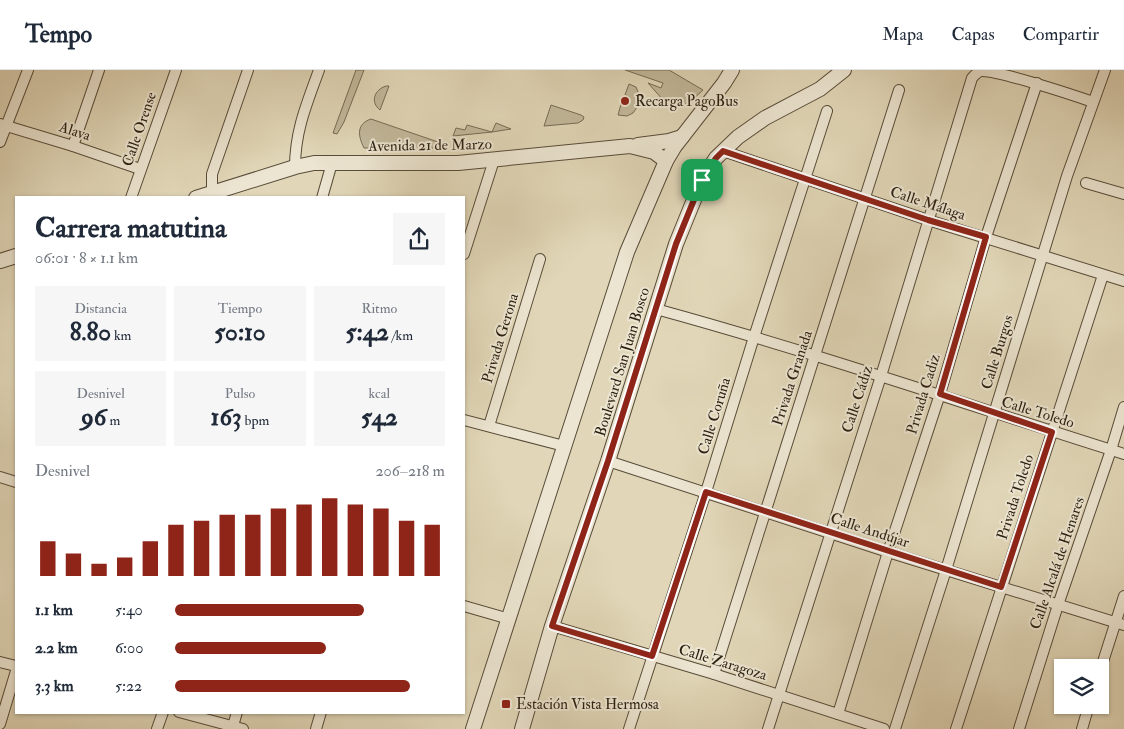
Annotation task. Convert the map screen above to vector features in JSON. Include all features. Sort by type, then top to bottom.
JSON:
[{"type":"street","points":[[0,142],[3,125],[28,70]]},
{"type":"street","points":[[73,146],[99,70]]},
{"type":"street","name":"Calle Orense","points":[[132,196],[176,70]]},
{"type":"street","points":[[212,195],[212,174],[215,163],[248,70]]},
{"type":"street","points":[[295,167],[297,137],[302,116],[319,70]]},
{"type":"street","name":"Boulevard San Juan Bosco","points":[[473,729],[627,252],[666,161],[732,70]]},
{"type":"street","name":"Boulevard San Juan Bosco","points":[[522,729],[552,626],[608,461],[676,244],[702,180],[716,158],[738,137],[765,118],[820,89],[844,70]]},
{"type":"street","name":"Calle Burgos","points":[[895,729],[1067,176],[1105,70]]},
{"type":"street","name":"Calle Cádiz","points":[[768,729],[881,376],[972,78],[976,73],[991,71],[1037,83]]},
{"type":"street","points":[[1037,83],[1093,102]]},
{"type":"street","name":"Privada Cadiz","points":[[838,714],[888,552],[940,394],[986,237],[1037,83]]},
{"type":"street","name":"Privada Granada","points":[[714,674],[899,90]]},
{"type":"street","name":"Calle Coruña","points":[[628,729],[706,492],[827,111]]},
{"type":"street","name":"Alava","points":[[3,125],[140,169]]},
{"type":"street","points":[[630,146],[682,138]]},
{"type":"street","name":"Avenida 21 de Marzo","points":[[212,195],[295,167],[314,163],[429,164],[494,160],[630,146],[654,152],[666,161]]},
{"type":"street","name":"Calle Málaga","points":[[723,151],[928,220],[1124,281]]},
{"type":"street","points":[[465,251],[494,160]]},
{"type":"street","points":[[323,196],[332,162]]},
{"type":"street","points":[[1086,183],[1124,194]]},
{"type":"street","points":[[0,261],[15,256]]},
{"type":"street","name":"Privada Gerona","points":[[489,426],[540,259]]},
{"type":"street","name":"Privada Toledo","points":[[956,729],[1103,275]]},
{"type":"street","name":"Calle Toledo","points":[[656,309],[940,394],[994,414],[1124,454]]},
{"type":"street","name":"Calle Alcalá de Henares","points":[[1019,729],[1124,407]]},
{"type":"street","points":[[465,420],[564,446]]},
{"type":"street","name":"Calle Andújar","points":[[608,461],[888,552],[1120,623]]},
{"type":"street","points":[[0,477],[15,482]]},
{"type":"street","points":[[1105,659],[1120,623],[1124,596]]},
{"type":"street","points":[[465,606],[509,619]]},
{"type":"street","name":"Calle Zaragoza","points":[[552,626],[714,674],[884,729]]},
{"type":"street","points":[[0,662],[15,666]]},
{"type":"street","points":[[0,724],[15,674]]},
{"type":"street","points":[[158,729],[162,714]]},
{"type":"street","points":[[186,714],[238,728],[238,714]]},
{"type":"street","points":[[316,729],[320,714]]},
{"type":"street","points":[[1082,729],[1086,714]]},
{"type":"shaded area","points":[[356,70],[364,70],[344,122],[337,134],[333,133]]},
{"type":"shaded area","points":[[625,70],[669,70],[703,90],[690,102],[672,110],[648,83],[661,88],[663,83]]},
{"type":"shaded area","points":[[629,84],[636,87],[639,94],[637,107],[633,113],[627,116],[618,115],[621,104],[626,106],[629,97],[625,95]]},
{"type":"shaded area","points":[[389,86],[380,110],[374,100],[376,93]]},
{"type":"shaded area","points":[[551,105],[581,115],[584,117],[583,120],[578,123],[544,126]]},
{"type":"shaded area","points":[[371,119],[441,143],[448,148],[364,148],[360,139],[360,131],[363,124]]},
{"type":"shaded area","points":[[496,123],[511,129],[492,132]]},
{"type":"shaded area","points":[[467,125],[492,132],[453,136],[456,128],[465,130]]},
{"type":"place","name":"Recarga PagoBus","points":[[625,101]]},
{"type":"place","name":"Estación Vista Hermosa","points":[[506,704]]},
{"type":"route","points":[[723,151],[928,220],[986,237],[940,394],[994,414],[1052,432],[1001,587],[706,492],[652,656],[552,626],[608,461],[676,244],[702,180],[716,158],[723,151]]}]
